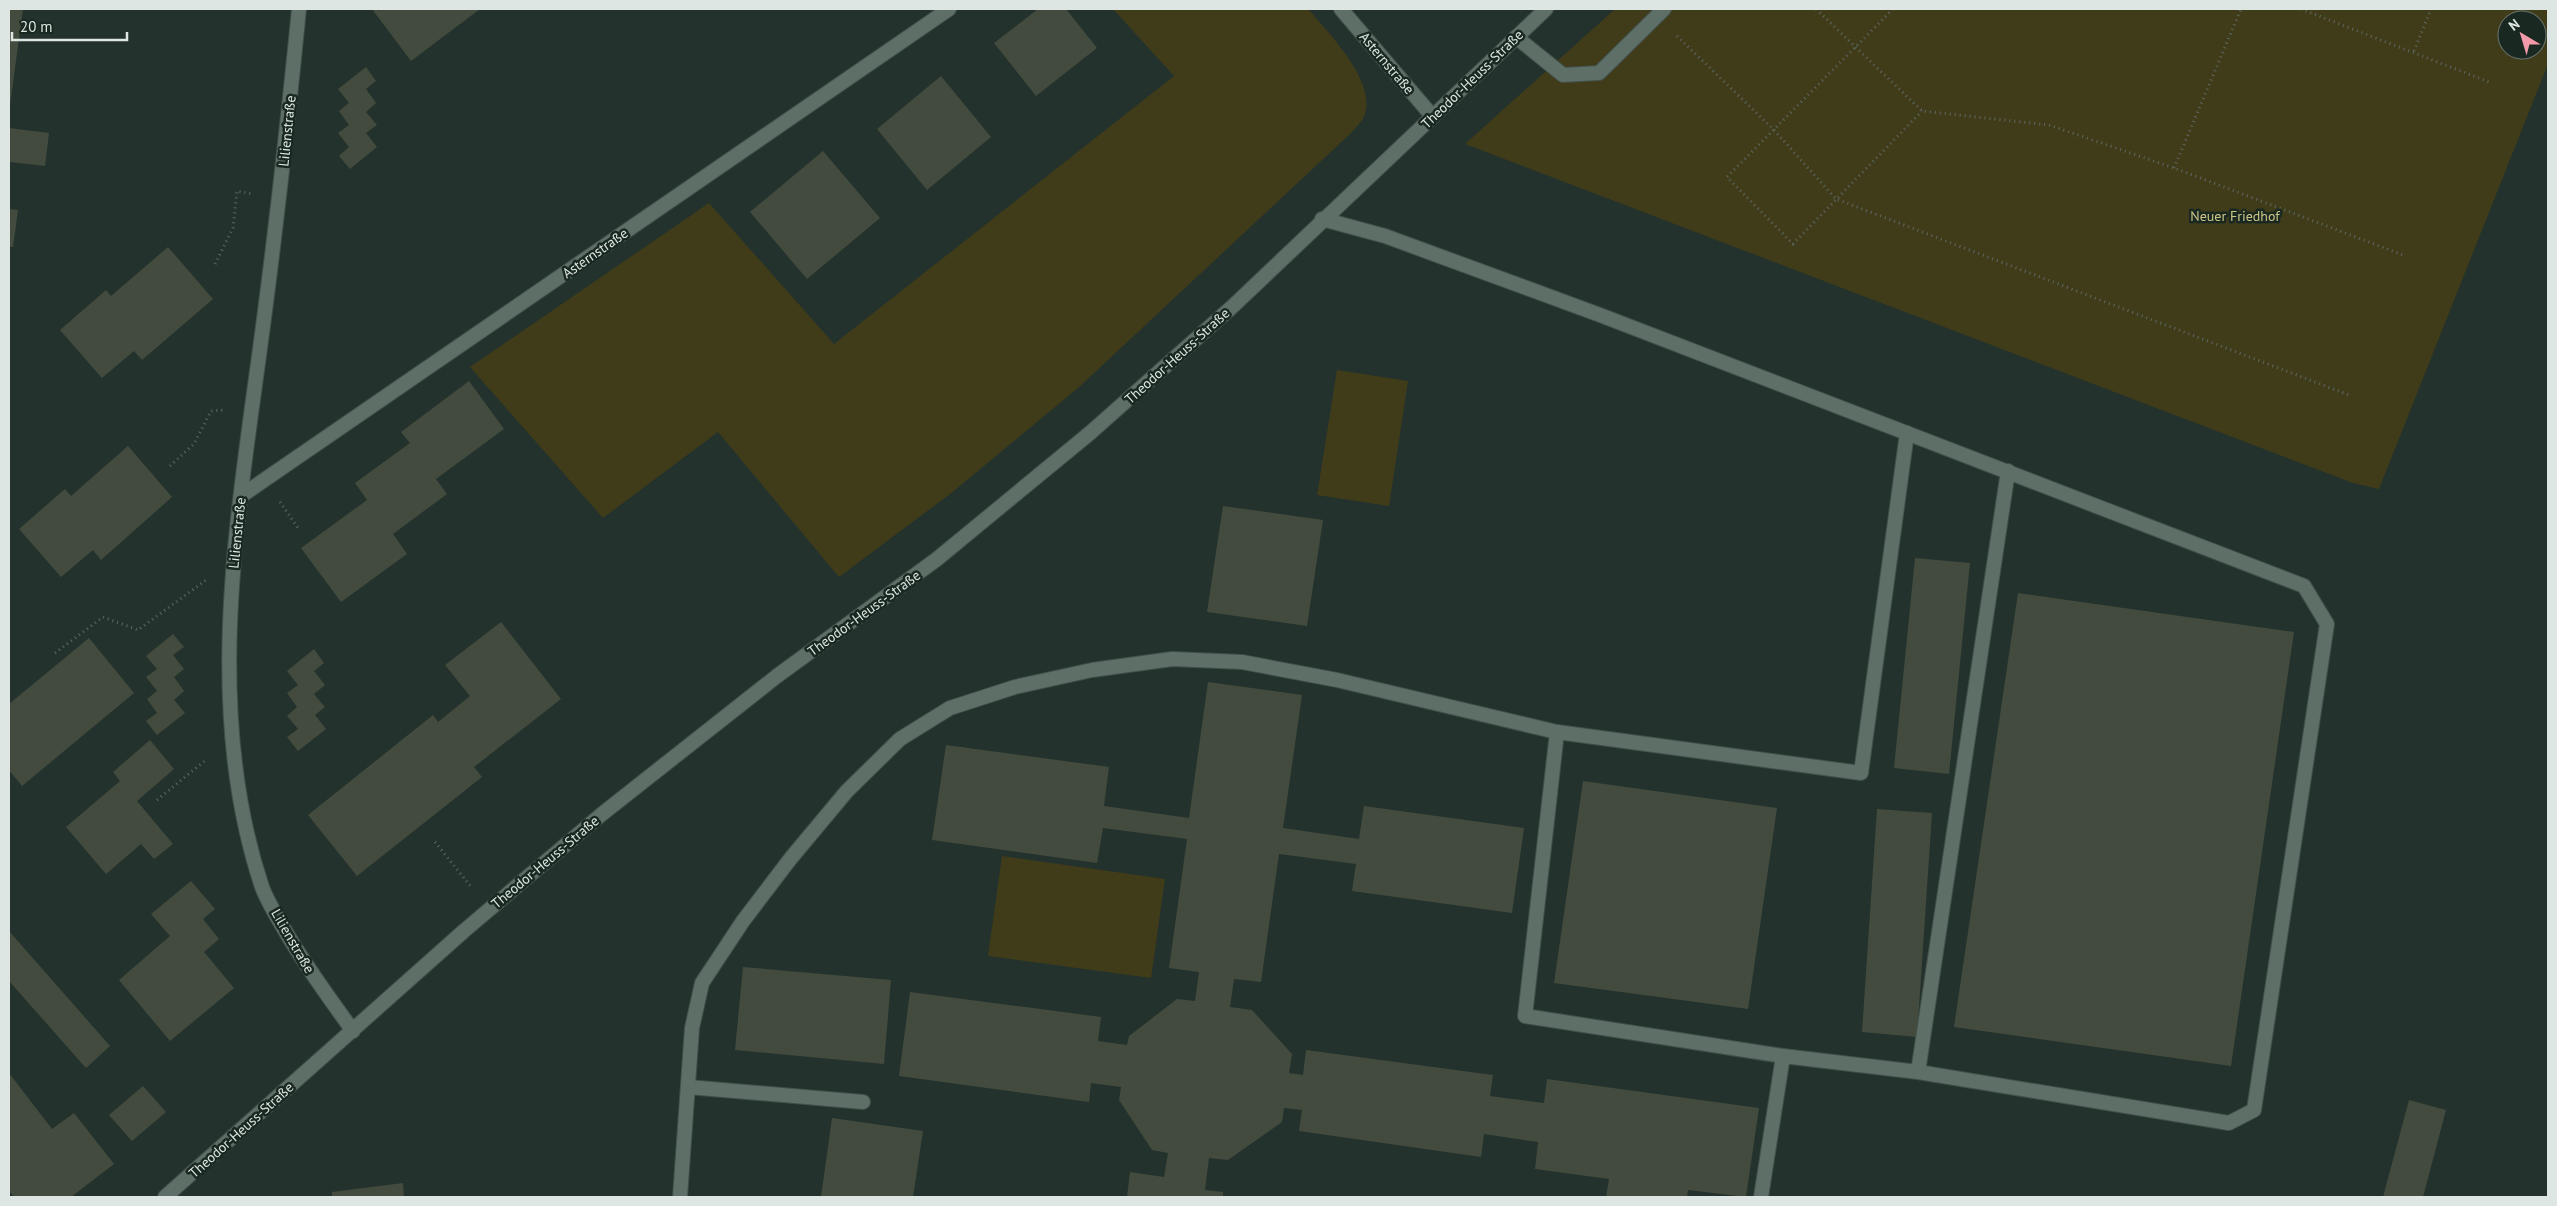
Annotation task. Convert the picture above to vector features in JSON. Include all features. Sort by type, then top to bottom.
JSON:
[{"type":"street","name":"Lilienstraße","points":[[299,9],[280,200],[252,408],[231,588],[229,686],[234,765],[263,889],[310,972],[353,1031]]},
{"type":"street","name":"Asternstraße","points":[[241,496],[949,9]]},
{"type":"street","name":"Asternstraße","points":[[1341,9],[1433,117]]},
{"type":"street","name":"Theodor-Heuss-Straße","points":[[165,1197],[489,909],[602,814],[777,676],[937,559],[1090,433],[1232,307],[1322,219],[1433,117],[1546,9]]},
{"type":"street","points":[[1516,37],[1563,75],[1599,72],[1660,12]]},
{"type":"street","points":[[1322,219],[1385,236],[1600,315],[2304,586],[2327,624],[2254,1110],[2229,1123],[1918,1072],[1783,1056],[1525,1016],[1557,732]]},
{"type":"street","points":[[680,1197],[692,1028],[702,983],[743,921],[791,858],[847,791],[900,739],[950,708],[1015,687],[1092,670],[1172,659],[1242,662],[1337,680],[1557,732],[1861,774],[1907,433]]},
{"type":"street","points":[[1918,1072],[2008,471]]},
{"type":"street","points":[[1761,1197],[1783,1056]]},
{"type":"street","points":[[688,1087],[863,1102]]},
{"type":"path","points":[[1816,9],[1922,111],[2049,125],[2174,168],[2403,255]]},
{"type":"path","points":[[1893,9],[1728,177],[1793,244],[1922,111]]},
{"type":"path","points":[[2174,168],[2240,9]]},
{"type":"path","points":[[2301,9],[2414,51],[2488,82]]},
{"type":"path","points":[[2414,51],[2431,9]]},
{"type":"path","points":[[1660,12],[1774,130],[1836,199],[2349,395]]},
{"type":"path","points":[[215,264],[233,228],[237,191],[280,200]]},
{"type":"path","points":[[170,466],[194,444],[211,411],[252,408]]},
{"type":"path","points":[[55,652],[103,617],[138,630],[235,558]]},
{"type":"path","points":[[157,800],[232,738]]},
{"type":"path","points":[[435,842],[489,909]]},
{"type":"green space","points":[[1113,9],[1308,9],[1338,44],[1357,72],[1364,87],[1367,101],[1364,117],[1351,133],[1078,388],[950,494],[839,577],[718,432],[603,518],[470,367],[709,203],[834,344],[1174,76]]},
{"type":"green space","name":"Neuer Friedhof","points":[[1615,9],[2548,9],[2548,64],[2379,489],[2353,483],[1465,144]]},
{"type":"green space","points":[[1337,370],[1408,381],[1389,506],[1317,495]]},
{"type":"green space","points":[[1002,856],[1165,879],[1151,978],[988,956]]},
{"type":"building","points":[[9,9],[23,9],[10,105],[9,104]]},
{"type":"building","points":[[372,9],[480,9],[411,61]]},
{"type":"building","points":[[1038,9],[1066,9],[1097,48],[1036,96],[994,43]]},
{"type":"building","points":[[366,67],[376,81],[366,89],[376,103],[366,112],[377,125],[366,133],[377,147],[350,169],[339,156],[349,147],[338,133],[349,125],[339,111],[349,103],[338,89]]},
{"type":"building","points":[[941,76],[991,137],[927,190],[877,129]]},
{"type":"building","points":[[9,128],[49,133],[45,166],[9,162]]},
{"type":"building","points":[[823,151],[880,218],[807,279],[750,212]]},
{"type":"building","points":[[9,209],[18,210],[13,247],[9,247]]},
{"type":"building","points":[[168,247],[213,299],[142,360],[134,351],[102,378],[60,330],[106,290],[111,296]]},
{"type":"building","points":[[469,381],[504,429],[436,479],[447,494],[393,534],[407,554],[341,602],[301,548],[367,500],[355,483],[410,443],[401,432]]},
{"type":"building","points":[[128,446],[172,497],[101,560],[93,550],[61,577],[19,529],[65,489],[71,496]]},
{"type":"building","points":[[1223,506],[1323,520],[1307,626],[1207,612]]},
{"type":"building","points":[[1915,558],[1970,563],[1949,774],[1894,768]]},
{"type":"building","points":[[2018,593],[2294,632],[2231,1066],[1954,1027]]},
{"type":"building","points":[[501,622],[561,699],[474,767],[482,777],[357,876],[308,815],[433,715],[438,722],[470,696],[445,665]]},
{"type":"building","points":[[173,634],[184,647],[173,655],[184,669],[174,677],[184,691],[174,700],[185,713],[157,735],[146,721],[157,713],[147,699],[157,691],[146,677],[157,669],[146,656]]},
{"type":"building","points":[[89,638],[134,693],[22,786],[9,770],[9,704]]},
{"type":"building","points":[[314,649],[324,663],[314,671],[325,685],[314,694],[325,707],[315,715],[326,729],[298,751],[287,737],[298,729],[287,716],[297,707],[287,693],[298,685],[287,671]]},
{"type":"building","points":[[1208,682],[1302,695],[1283,828],[1359,839],[1364,806],[1524,828],[1512,913],[1352,891],[1356,864],[1279,854],[1261,982],[1234,979],[1230,1007],[1252,1010],[1292,1054],[1289,1073],[1303,1075],[1306,1050],[1493,1075],[1490,1096],[1544,1103],[1547,1079],[1759,1108],[1746,1197],[1688,1190],[1687,1197],[1606,1197],[1609,1179],[1535,1169],[1538,1142],[1484,1134],[1481,1157],[1299,1131],[1302,1110],[1284,1108],[1282,1122],[1228,1160],[1209,1158],[1205,1190],[1223,1192],[1223,1197],[1127,1197],[1130,1172],[1164,1177],[1168,1153],[1152,1150],[1119,1100],[1121,1087],[1091,1083],[1089,1102],[899,1076],[910,992],[1101,1017],[1098,1041],[1127,1045],[1129,1036],[1177,999],[1195,1001],[1199,972],[1169,968],[1187,839],[1103,828],[1097,863],[932,840],[946,745],[1109,767],[1104,806],[1189,818]]},
{"type":"building","points":[[150,740],[174,769],[137,801],[173,844],[154,859],[141,844],[106,874],[66,827],[120,781],[113,772]]},
{"type":"building","points":[[1583,781],[1777,808],[1748,1009],[1554,983]]},
{"type":"building","points":[[1877,809],[1932,813],[1917,1037],[1862,1032]]},
{"type":"building","points":[[191,881],[215,909],[203,919],[219,939],[204,952],[234,988],[170,1041],[119,980],[170,936],[151,914]]},
{"type":"building","points":[[9,931],[110,1046],[86,1068],[9,981]]},
{"type":"building","points":[[743,967],[891,980],[884,1064],[735,1050]]},
{"type":"building","points":[[9,1073],[52,1129],[74,1113],[114,1164],[71,1197],[14,1197],[9,1191]]},
{"type":"building","points":[[143,1086],[166,1112],[132,1141],[109,1115]]},
{"type":"building","points":[[2409,1100],[2446,1110],[2423,1197],[2383,1197]]},
{"type":"building","points":[[832,1118],[923,1131],[913,1197],[821,1197]]},
{"type":"building","points":[[403,1183],[404,1197],[332,1197],[332,1192]]}]
